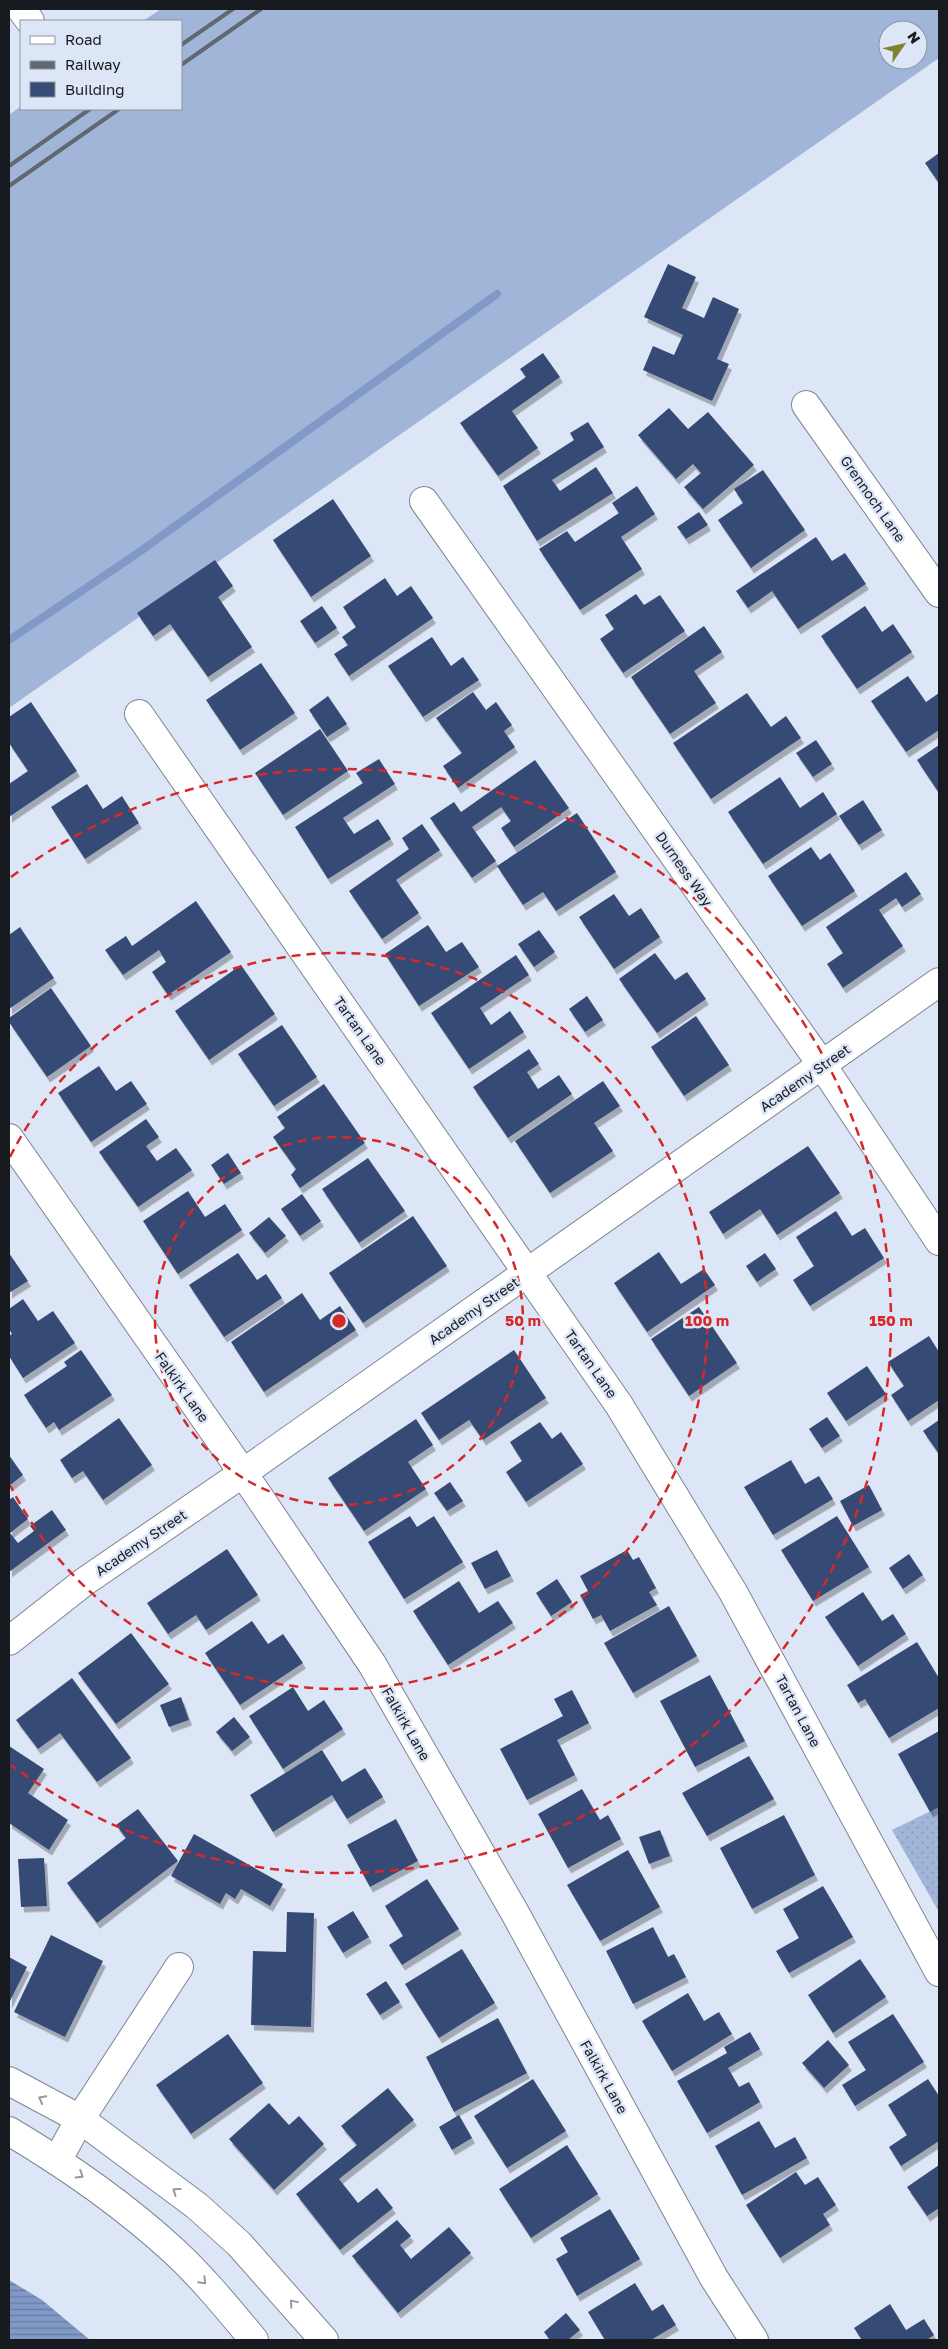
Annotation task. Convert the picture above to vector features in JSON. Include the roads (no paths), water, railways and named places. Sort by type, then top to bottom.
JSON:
[{"type":"street","points":[[21,9],[29,20]]},
{"type":"street","name":"Grennoch Lane","points":[[806,404],[939,593]]},
{"type":"street","name":"Durness Way","points":[[424,501],[822,1065],[939,1241]]},
{"type":"street","name":"Tartan Lane","points":[[139,714],[619,1405],[733,1592],[939,1972]]},
{"type":"street","name":"Academy Street","points":[[9,1641],[84,1582],[243,1474],[939,982]]},
{"type":"street","name":"Falkirk Lane","points":[[9,1138],[243,1474],[372,1664],[515,1913],[714,2278],[754,2340]]},
{"type":"street","points":[[57,2161],[80,2119],[179,1968]]},
{"type":"street","points":[[9,2081],[80,2119],[197,2206],[239,2244],[324,2340]]},
{"type":"street","points":[[9,2131],[90,2182],[130,2213],[176,2253],[218,2297],[254,2340]]},
{"type":"waterway","points":[[9,640],[135,555],[497,294]]},
{"type":"railway","points":[[182,44],[233,9]]},
{"type":"railway","points":[[182,64],[261,9]]},
{"type":"railway","points":[[9,166],[89,110]]},
{"type":"railway","points":[[9,186],[118,110]]}]
